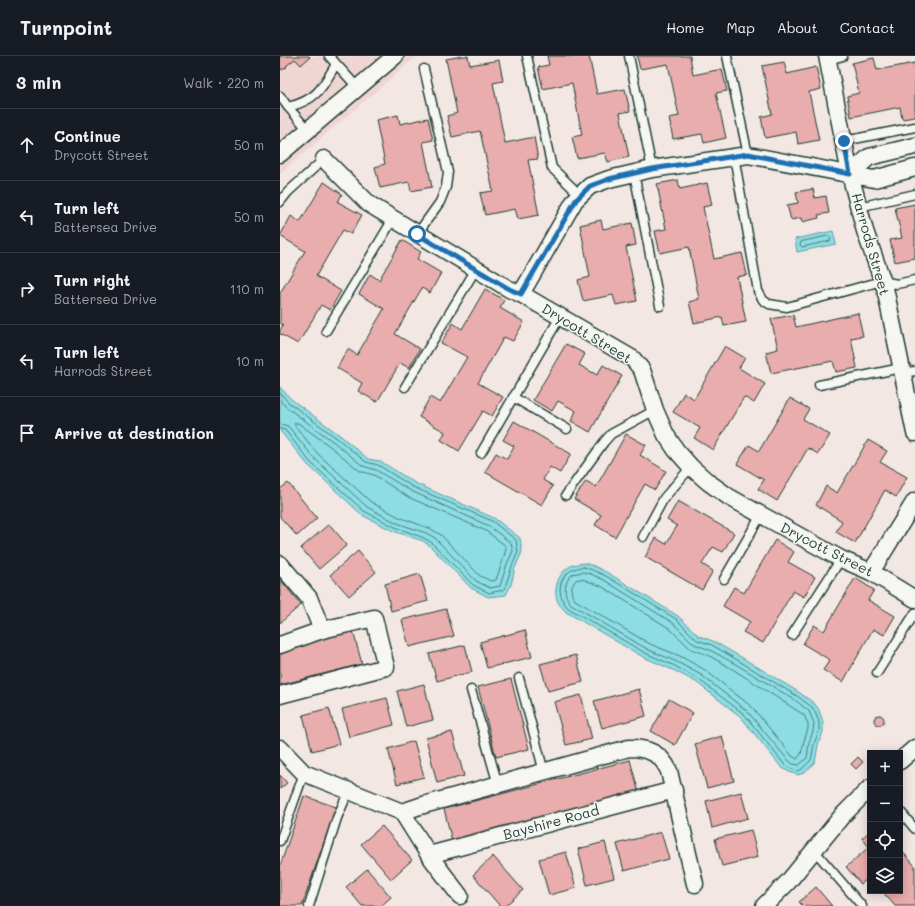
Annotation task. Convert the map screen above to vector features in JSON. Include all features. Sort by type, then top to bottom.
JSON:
[{"type":"street","points":[[280,154],[395,56]]},
{"type":"street","name":"Harrods Street","points":[[833,57],[850,174],[865,232],[882,281],[906,371],[915,433]]},
{"type":"street","points":[[850,174],[869,157],[915,146]]},
{"type":"street","points":[[521,294],[576,200],[590,186],[609,179],[652,169],[741,155],[874,179],[915,168]]},
{"type":"street","name":"Drycott Street","points":[[324,159],[369,204],[509,289],[521,294],[633,359],[642,370],[655,410],[666,435],[676,450],[691,467],[708,482],[729,497],[841,559],[871,572],[915,599]]},
{"type":"street","points":[[871,572],[915,501]]},
{"type":"street","points":[[280,564],[309,598],[322,630]]},
{"type":"street","points":[[280,645],[322,630],[374,618],[386,667],[280,695]]},
{"type":"street","points":[[280,748],[304,773],[402,812],[429,855],[460,896]]},
{"type":"street","points":[[402,812],[629,748],[640,748],[653,752],[663,760],[669,772],[695,884]]},
{"type":"street","points":[[903,758],[915,748]]},
{"type":"street","name":"Bayshire Road","points":[[429,855],[674,790]]},
{"type":"street","points":[[764,906],[788,882],[842,816],[867,791]]},
{"type":"lane","points":[[329,56],[358,88]]},
{"type":"lane","points":[[526,56],[552,168],[580,195]]},
{"type":"lane","points":[[628,56],[652,169]]},
{"type":"lane","points":[[727,56],[758,291],[762,300],[769,304],[787,307],[882,281],[897,284],[915,280]]},
{"type":"lane","points":[[288,106],[298,104],[310,98],[322,88],[336,64]]},
{"type":"lane","points":[[417,234],[440,202],[446,187],[448,172],[424,69]]},
{"type":"lane","points":[[280,96],[308,130]]},
{"type":"lane","points":[[844,141],[915,126]]},
{"type":"lane","points":[[280,202],[288,192],[324,159]]},
{"type":"lane","points":[[634,173],[660,306]]},
{"type":"lane","points":[[859,207],[915,194]]},
{"type":"lane","points":[[326,331],[393,219]]},
{"type":"lane","points":[[405,387],[476,269]]},
{"type":"lane","points":[[481,453],[560,317]]},
{"type":"lane","points":[[819,385],[906,371]]},
{"type":"lane","points":[[513,397],[567,429]]},
{"type":"lane","points":[[566,495],[611,434],[655,410]]},
{"type":"lane","points":[[643,537],[664,498],[691,467]]},
{"type":"lane","points":[[724,579],[761,515]]},
{"type":"lane","points":[[792,634],[841,559]]},
{"type":"lane","points":[[877,673],[915,613]]},
{"type":"lane","points":[[519,678],[544,772]]},
{"type":"lane","points":[[470,690],[498,785]]},
{"type":"lane","points":[[280,841],[304,773]]},
{"type":"lane","points":[[309,906],[337,818],[349,790]]},
{"type":"lane","points":[[903,815],[915,829]]},
{"type":"lane","points":[[814,850],[862,906]]},
{"type":"shaded area","points":[[280,56],[417,56],[280,174]]},
{"type":"water","points":[[833,231],[836,244],[797,252],[795,239]]},
{"type":"water","points":[[280,387],[291,399],[341,436],[368,459],[380,461],[415,483],[494,518],[520,538],[522,552],[506,595],[488,597],[471,588],[430,546],[423,541],[393,531],[362,515],[307,464],[280,431]]},
{"type":"water","points":[[584,563],[608,573],[678,616],[699,636],[713,641],[741,657],[800,693],[815,704],[819,710],[823,722],[823,732],[818,745],[815,763],[804,773],[798,775],[789,772],[781,767],[741,717],[696,682],[643,657],[566,612],[557,600],[557,584],[561,574],[565,570],[574,565]]},
{"type":"building","points":[[280,56],[310,57],[301,65],[295,59],[282,70],[280,67]]},
{"type":"building","points":[[468,56],[470,65],[499,60],[503,81],[493,83],[505,143],[534,137],[538,159],[528,160],[539,215],[518,219],[515,209],[485,215],[480,193],[493,191],[480,131],[452,137],[447,116],[457,113],[446,59]]},
{"type":"building","points":[[547,56],[589,56],[597,94],[625,89],[630,111],[620,113],[629,157],[608,162],[605,153],[577,158],[572,137],[582,135],[572,83],[543,89],[538,67],[549,65]]},
{"type":"building","points":[[637,56],[690,56],[693,75],[722,69],[727,91],[716,93],[726,138],[704,143],[702,134],[673,139],[669,118],[679,116],[668,64],[640,69]]},
{"type":"building","points":[[874,58],[877,70],[915,63],[915,117],[902,119],[900,107],[851,117],[847,96],[859,93],[852,63]]},
{"type":"building","points":[[784,62],[787,74],[816,67],[821,89],[809,92],[819,140],[798,144],[796,132],[765,138],[761,117],[772,114],[762,66]]},
{"type":"building","points":[[398,115],[400,124],[428,118],[433,140],[423,142],[432,187],[411,191],[409,182],[380,188],[375,167],[385,164],[376,120]]},
{"type":"building","points":[[678,180],[680,189],[707,183],[712,205],[703,207],[714,259],[742,253],[747,275],[737,277],[746,322],[724,326],[722,317],[694,323],[689,302],[699,299],[689,247],[660,253],[655,231],[666,229],[657,184]]},
{"type":"building","points":[[324,182],[342,194],[338,202],[362,215],[351,234],[343,230],[316,276],[341,291],[330,310],[321,305],[298,344],[280,334],[280,330],[283,325],[280,323],[280,293],[305,251],[280,236],[291,216],[300,222]]},
{"type":"building","points":[[813,189],[815,198],[826,196],[829,213],[818,215],[819,218],[802,222],[801,218],[791,220],[787,205],[798,203],[796,192]]},
{"type":"building","points":[[915,204],[915,258],[895,262],[890,240],[902,238],[895,208]]},
{"type":"building","points":[[601,220],[603,229],[632,223],[636,245],[626,247],[637,301],[616,305],[613,295],[583,301],[578,280],[590,277],[580,225]]},
{"type":"building","points":[[402,240],[421,252],[417,259],[441,273],[430,293],[422,288],[395,334],[420,349],[409,368],[400,363],[377,402],[358,391],[362,383],[337,368],[348,349],[357,355],[384,309],[359,294],[370,274],[379,280]]},
{"type":"building","points":[[485,289],[504,300],[500,308],[524,322],[513,341],[504,337],[478,383],[503,397],[492,416],[483,411],[459,451],[441,440],[445,432],[419,417],[430,397],[440,403],[467,357],[441,343],[453,323],[462,329]]},
{"type":"building","points":[[858,313],[863,336],[851,338],[857,368],[836,372],[833,361],[771,373],[766,352],[778,349],[771,319],[793,315],[796,327]]},
{"type":"building","points":[[566,344],[585,354],[579,365],[597,375],[603,365],[622,376],[590,432],[571,421],[576,411],[558,401],[552,411],[533,400]]},
{"type":"building","points":[[725,346],[745,358],[739,368],[765,384],[754,403],[744,397],[713,450],[694,438],[700,428],[673,412],[684,393],[694,399]]},
{"type":"building","points":[[790,398],[809,409],[803,419],[830,435],[818,454],[808,448],[777,501],[758,489],[764,480],[737,464],[749,445],[759,451]]},
{"type":"building","points":[[514,421],[571,454],[560,473],[550,467],[543,480],[553,486],[542,505],[485,472],[496,453],[507,459],[514,446],[503,440]]},
{"type":"building","points":[[626,434],[646,445],[640,455],[666,471],[655,490],[645,484],[615,537],[595,525],[601,515],[574,499],[586,481],[596,487]]},
{"type":"building","points":[[868,440],[887,451],[880,462],[907,477],[896,497],[885,490],[855,543],[836,532],[842,521],[816,505],[826,486],[837,493]]},
{"type":"building","points":[[288,483],[317,518],[297,536],[280,517],[280,489]]},
{"type":"building","points":[[678,501],[734,533],[723,552],[713,547],[702,564],[713,571],[702,590],[645,557],[656,538],[666,544],[677,526],[667,520]]},
{"type":"building","points":[[329,524],[347,545],[319,569],[301,548]]},
{"type":"building","points":[[775,540],[794,552],[788,562],[815,577],[804,597],[793,591],[763,643],[743,632],[750,622],[723,606],[734,587],[744,593]]},
{"type":"building","points":[[358,551],[376,572],[349,596],[330,575]]},
{"type":"building","points":[[420,574],[428,601],[391,611],[385,584]]},
{"type":"building","points":[[855,578],[874,590],[868,600],[895,616],[884,635],[873,629],[843,682],[823,670],[830,660],[803,644],[814,625],[824,631]]},
{"type":"building","points":[[280,579],[301,605],[280,623]]},
{"type":"building","points":[[446,609],[454,636],[409,647],[402,620]]},
{"type":"building","points":[[525,630],[532,657],[487,668],[480,642]]},
{"type":"building","points":[[353,631],[362,664],[280,685],[280,650]]},
{"type":"building","points":[[465,645],[472,672],[437,681],[429,654]]},
{"type":"building","points":[[576,655],[583,682],[548,691],[540,664]]},
{"type":"building","points":[[511,679],[529,749],[496,757],[478,687]]},
{"type":"building","points":[[424,684],[433,720],[406,727],[397,691]]},
{"type":"building","points":[[639,689],[646,716],[602,728],[594,701]]},
{"type":"building","points":[[581,695],[592,739],[566,745],[554,702]]},
{"type":"building","points":[[387,698],[394,725],[349,737],[342,709]]},
{"type":"building","points":[[669,699],[693,713],[675,745],[651,731]]},
{"type":"building","points":[[329,708],[339,744],[312,751],[303,715]]},
{"type":"building","points":[[877,715],[881,715],[884,720],[881,725],[877,725],[874,722],[874,718]]},
{"type":"building","points":[[452,732],[464,776],[437,783],[426,738]]},
{"type":"building","points":[[722,736],[734,781],[707,788],[695,744]]},
{"type":"building","points":[[414,741],[424,777],[397,784],[388,749]]},
{"type":"building","points":[[858,757],[863,762],[856,769],[851,764]]},
{"type":"building","points":[[630,760],[639,793],[452,841],[444,809]]},
{"type":"building","points":[[280,775],[287,783],[280,789]]},
{"type":"building","points":[[741,792],[748,818],[712,828],[706,801]]},
{"type":"building","points":[[304,796],[336,807],[302,906],[280,906],[280,866]]},
{"type":"building","points":[[382,826],[412,860],[391,879],[361,844]]},
{"type":"building","points":[[751,830],[758,857],[722,866],[715,839]]},
{"type":"building","points":[[661,832],[669,859],[624,871],[617,844]]},
{"type":"building","points":[[867,834],[867,844],[862,838]]},
{"type":"building","points":[[605,842],[614,878],[587,885],[578,849]]},
{"type":"building","points":[[867,849],[867,879],[861,884],[846,867]]},
{"type":"building","points":[[566,852],[576,888],[549,895],[539,859]]},
{"type":"building","points":[[903,852],[915,866],[915,906],[895,906],[885,894],[903,894]]},
{"type":"building","points":[[493,856],[523,890],[505,906],[500,906],[473,875]]},
{"type":"building","points":[[367,869],[391,897],[381,906],[362,906],[346,887]]},
{"type":"building","points":[[816,887],[832,906],[803,906],[799,902]]},
{"type":"route","points":[[417,234],[509,289],[521,294],[576,200],[590,186],[609,179],[652,169],[748,154],[850,174],[844,141]]}]
